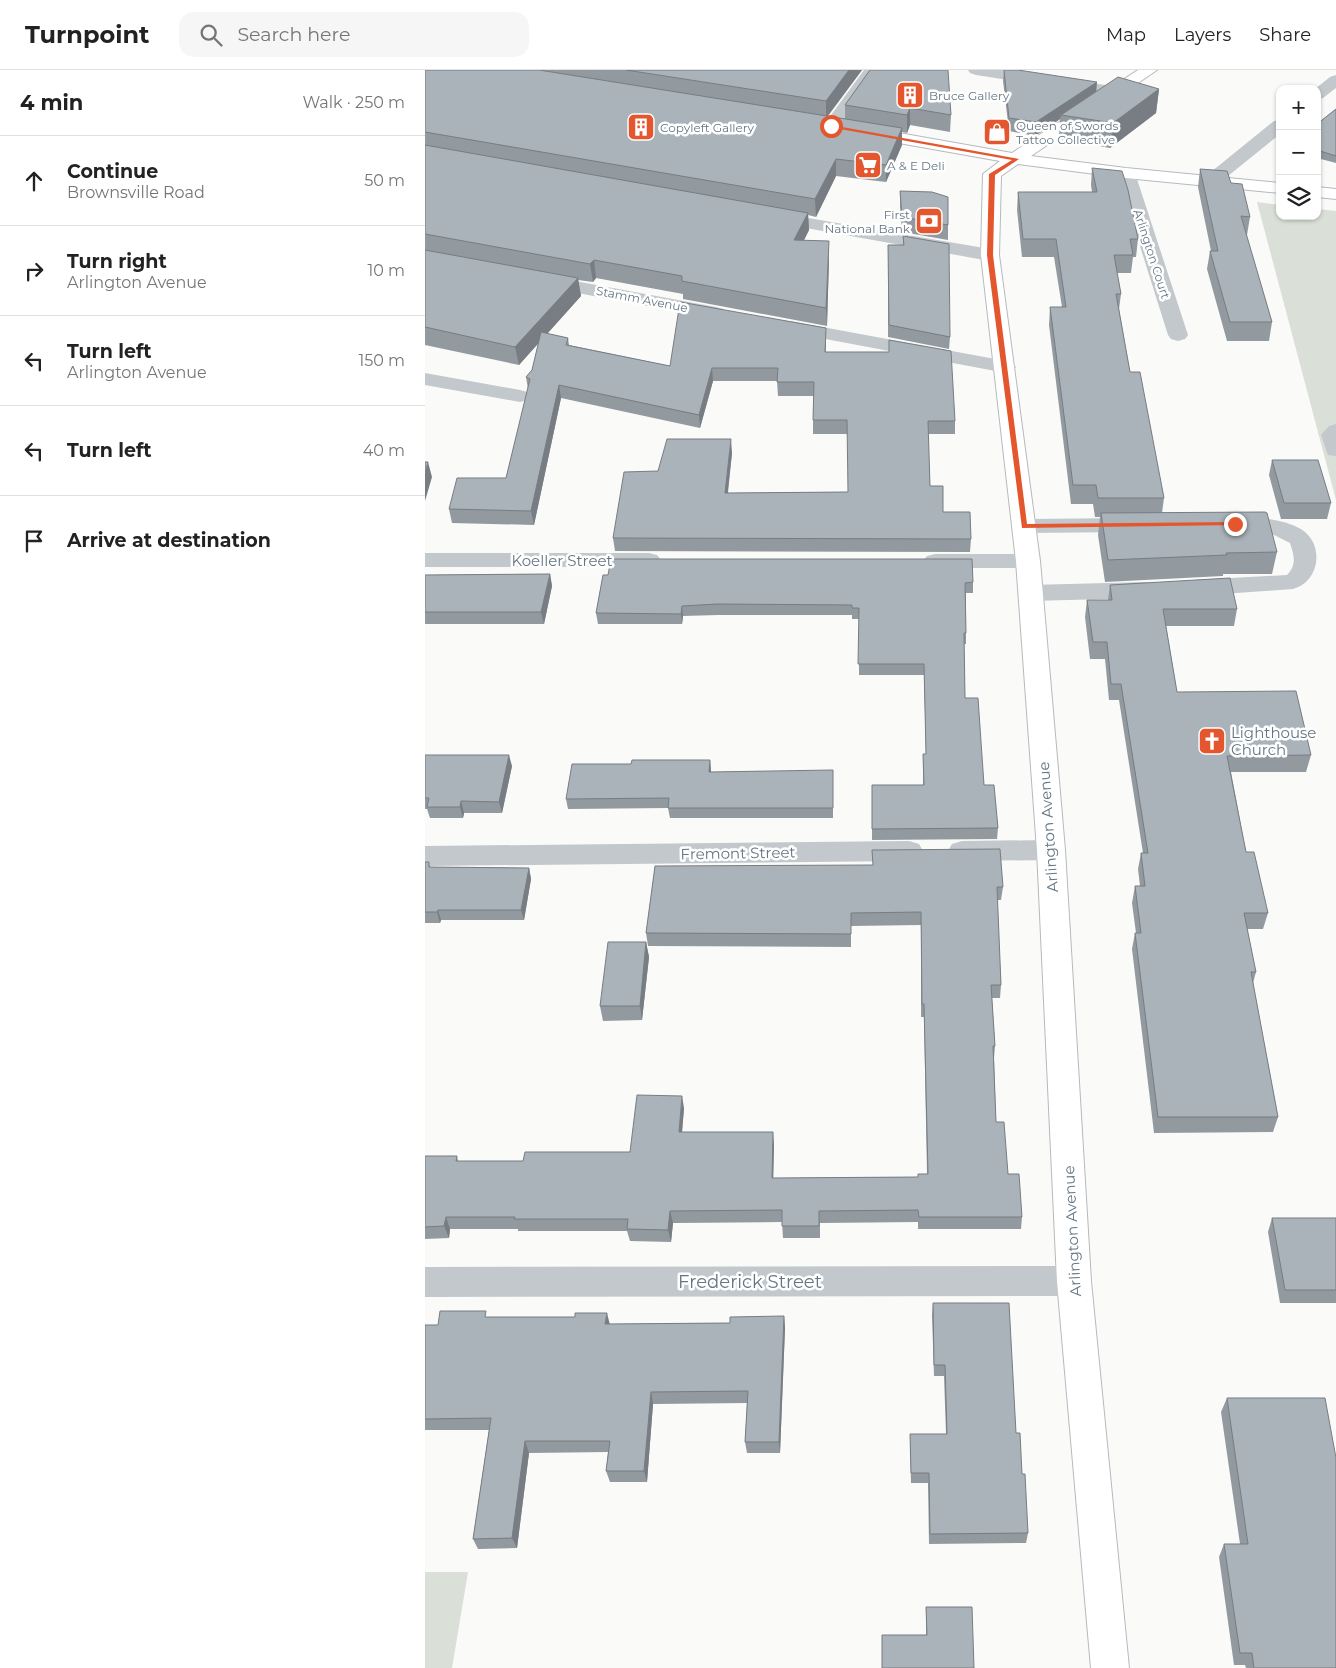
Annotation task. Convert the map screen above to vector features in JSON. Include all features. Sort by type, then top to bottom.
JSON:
[{"type":"main road","name":"Arlington Avenue","points":[[1110,1668],[1074,1281],[1051,850],[1028,561],[990,255],[992,174],[1149,70]]},
{"type":"main road","points":[[812,123],[1017,159],[1126,173],[1276,188]]},
{"type":"main road","points":[[1321,192],[1336,194]]},
{"type":"street","points":[[831,126],[872,70]]},
{"type":"street","points":[[975,70],[1118,92]]},
{"type":"street","points":[[1321,92],[1336,80]]},
{"type":"street","points":[[1212,180],[1276,129]]},
{"type":"street","name":"Arlington Court","points":[[1126,173],[1178,335]]},
{"type":"street","points":[[756,214],[990,255]]},
{"type":"street","name":"Stamm Avenue","points":[[522,277],[735,317]]},
{"type":"street","points":[[773,324],[1005,367]]},
{"type":"street","points":[[425,379],[520,396]]},
{"type":"street","points":[[1336,430],[1332,435],[1336,450]]},
{"type":"street","points":[[1024,526],[1158,524]]},
{"type":"street","points":[[1030,593],[1169,589],[1293,582],[1303,573],[1306,556],[1299,539],[1284,531],[1261,525],[1216,524]]},
{"type":"street","name":"Koeller Street","points":[[425,560],[672,560]]},
{"type":"street","points":[[909,561],[1028,561]]},
{"type":"street","name":"Fremont Street","points":[[425,856],[1051,850]]},
{"type":"street","name":"Frederick Street","points":[[425,1282],[1074,1281]]},
{"type":"shaded area","points":[[1257,202],[1276,204],[1276,220],[1321,220],[1321,209],[1336,211],[1336,500]]},
{"type":"shaded area","points":[[425,1572],[468,1572],[452,1668],[425,1668]]},
{"type":"building","points":[[425,70],[539,70],[902,128],[886,165],[836,159],[815,199],[425,132]]},
{"type":"building","points":[[626,70],[849,70],[826,101]]},
{"type":"building","name":"Bruce Gallery","points":[[870,70],[948,70],[951,115],[910,108],[907,115],[845,105]]},
{"type":"building","points":[[1004,70],[1018,70],[1097,82],[1036,122],[1009,118]]},
{"type":"building","points":[[1118,77],[1159,89],[1113,123],[1061,115]]},
{"type":"building","points":[[1336,109],[1336,156],[1321,151],[1321,121]]},
{"type":"building","points":[[425,145],[808,213],[794,240],[829,241],[826,308],[682,281],[682,276],[594,260],[590,264],[425,234]]},
{"type":"building","points":[[1092,168],[1122,171],[1128,190],[1138,239],[1130,239],[1133,255],[1114,255],[1121,294],[1116,294],[1130,372],[1140,372],[1164,498],[1098,498],[1096,485],[1073,485],[1050,307],[1066,307],[1056,239],[1023,239],[1018,192],[1097,192]]},
{"type":"building","points":[[1200,169],[1227,171],[1231,183],[1242,184],[1250,217],[1241,216],[1272,322],[1230,322],[1210,251],[1218,251]]},
{"type":"building","points":[[900,191],[932,192],[948,197],[948,225],[902,217]]},
{"type":"building","points":[[903,236],[949,244],[950,337],[889,325],[888,245],[904,245]]},
{"type":"building","points":[[425,250],[578,278],[515,347],[425,327]]},
{"type":"building","points":[[680,302],[826,328],[825,352],[889,352],[889,340],[951,351],[955,421],[928,421],[930,486],[943,486],[943,512],[970,512],[971,539],[613,538],[624,472],[658,471],[667,439],[731,439],[725,493],[848,492],[847,420],[813,420],[814,382],[777,382],[778,368],[712,368],[699,415],[559,385],[531,511],[449,509],[457,478],[506,478],[530,379],[526,377],[532,370],[541,332],[568,338],[566,345],[670,366]]},
{"type":"building","points":[[1272,460],[1318,460],[1331,503],[1284,503]]},
{"type":"building","points":[[425,462],[428,462],[425,473]]},
{"type":"building","points":[[1101,513],[1267,513],[1277,552],[1108,560]]},
{"type":"building","points":[[611,559],[972,559],[973,582],[965,583],[965,698],[978,698],[984,785],[994,785],[998,828],[872,829],[872,785],[924,785],[923,754],[926,754],[924,664],[858,664],[859,608],[852,608],[852,605],[717,604],[682,606],[681,614],[596,613],[603,575],[608,575]]},
{"type":"building","points":[[550,574],[541,612],[425,612],[425,575]]},
{"type":"building","points":[[1230,578],[1237,609],[1163,609],[1177,692],[1296,691],[1311,755],[1227,756],[1246,852],[1254,852],[1268,913],[1244,913],[1256,972],[1251,972],[1278,1117],[1158,1117],[1135,933],[1141,933],[1135,886],[1145,886],[1141,853],[1148,853],[1121,684],[1111,684],[1107,642],[1093,642],[1087,600],[1112,600],[1110,585]]},
{"type":"building","points":[[425,755],[509,755],[499,802],[461,801],[460,807],[427,807],[429,798],[425,798]]},
{"type":"building","points":[[632,760],[710,760],[709,772],[833,770],[833,808],[668,808],[669,798],[566,799],[572,764],[631,764]]},
{"type":"building","points":[[1000,849],[1003,887],[997,887],[1001,985],[991,985],[995,1046],[993,1046],[996,1122],[1004,1122],[1008,1174],[1019,1174],[1022,1217],[919,1217],[918,1210],[819,1211],[819,1226],[782,1226],[782,1210],[670,1211],[668,1230],[627,1229],[628,1219],[514,1219],[515,1217],[446,1217],[444,1226],[425,1227],[425,1156],[457,1156],[456,1161],[523,1161],[525,1152],[630,1152],[637,1095],[682,1096],[679,1132],[773,1132],[772,1178],[918,1177],[918,1174],[928,1174],[921,912],[851,913],[851,934],[646,933],[655,866],[873,865],[872,850]]},
{"type":"building","points":[[425,862],[429,862],[429,867],[529,868],[521,910],[438,910],[437,912],[425,912]]},
{"type":"building","points":[[608,942],[646,942],[640,1006],[600,1006]]},
{"type":"building","points":[[1272,1218],[1336,1218],[1336,1290],[1285,1290]]},
{"type":"building","points":[[933,1303],[1009,1303],[1016,1433],[1020,1433],[1022,1474],[1025,1474],[1028,1533],[930,1534],[929,1473],[911,1473],[910,1434],[947,1434],[945,1365],[934,1365]]},
{"type":"building","points":[[440,1311],[486,1311],[485,1317],[575,1317],[575,1313],[607,1313],[605,1324],[730,1323],[730,1317],[784,1316],[779,1442],[745,1442],[748,1391],[651,1392],[644,1471],[606,1471],[610,1441],[525,1441],[512,1538],[473,1539],[491,1418],[425,1419],[425,1325],[438,1325]]},
{"type":"building","points":[[1227,1398],[1325,1398],[1336,1458],[1336,1668],[1254,1668],[1252,1653],[1240,1653],[1224,1544],[1248,1544]]},
{"type":"building","points":[[926,1607],[972,1607],[974,1668],[882,1668],[882,1635],[927,1635]]},
{"type":"place","name":"Bruce Gallery","points":[[910,95]]},
{"type":"place","name":"Copyleft Gallery","points":[[641,127]]},
{"type":"place","name":"Queen of Swords Tattoo Collective","points":[[997,132]]},
{"type":"place","name":"A & E Deli","points":[[868,165]]},
{"type":"place","name":"First National Bank","points":[[929,221]]},
{"type":"place","name":"Lighthouse Church","points":[[1212,741]]},
{"type":"route","points":[[831,126],[1017,159],[992,174],[990,255],[1024,526],[1235,524]]}]
